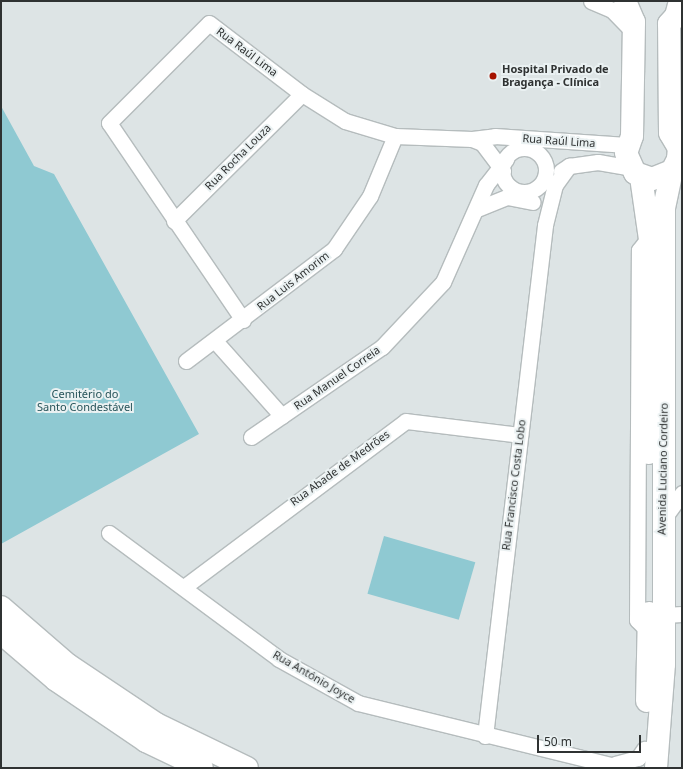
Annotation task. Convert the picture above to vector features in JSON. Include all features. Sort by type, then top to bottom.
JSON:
[{"type":"main road","name":"Avenida Luciano Cordeiro","points":[[625,1],[633,32],[632,136],[627,145],[636,173],[650,236],[649,632],[643,759]]},
{"type":"main road","name":"Avenida Luciano Cordeiro","points":[[656,768],[673,614],[662,520],[664,208],[676,169],[678,153],[678,140],[670,133],[669,24],[680,7]]},
{"type":"main road","points":[[636,173],[652,179],[676,169]]},
{"type":"main road","points":[[1,607],[68,665],[156,724],[247,768]]},
{"type":"main road","points":[[1,633],[56,680],[139,736],[202,768]]},
{"type":"street","points":[[591,1],[612,10],[633,32]]},
{"type":"street","name":"Rua Raúl Lima","points":[[243,320],[174,221],[109,123],[209,23],[302,94],[345,121],[395,136],[472,139],[494,136],[627,145]]},
{"type":"street","name":"Rua Rocha Louza","points":[[174,221],[302,94]]},
{"type":"street","name":"Rua Luis Amorim","points":[[186,361],[216,342],[334,249],[370,196],[395,136]]},
{"type":"street","points":[[472,139],[482,143],[502,165],[507,184],[517,194]]},
{"type":"street","points":[[502,165],[517,150],[531,150],[546,140]]},
{"type":"street","points":[[477,209],[493,200],[517,194],[541,185],[545,165],[531,150]]},
{"type":"street","name":"Rua Raúl Lima","points":[[541,185],[569,166],[598,162],[636,173]]},
{"type":"street","name":"Rua Manuel Correia","points":[[251,437],[382,347],[443,282],[477,209],[502,165]]},
{"type":"street","name":"Rua Francisco Costa Lobo","points":[[485,736],[544,234],[556,185],[569,166]]},
{"type":"street","name":"Rua Francisco Costa Lobo","points":[[517,194],[533,202],[544,234]]},
{"type":"street","points":[[216,342],[282,416]]},
{"type":"street","name":"Rua Abade de Medrões","points":[[184,587],[406,421],[520,435]]},
{"type":"street","points":[[662,469],[671,482],[682,486]]},
{"type":"street","points":[[662,520],[682,493]]},
{"type":"street","name":"Rua António Joyce","points":[[109,532],[279,659],[358,704],[485,736],[619,766]]},
{"type":"street","points":[[619,766],[631,761],[643,759]]},
{"type":"green space","name":"Cemitério do Santo Condestável","points":[[1,106],[34,166],[54,174],[199,434],[1,544]]},
{"type":"green space","points":[[384,536],[475,562],[459,620],[367,594]]},
{"type":"place","name":"Hospital Privado de Bragança - Clínica","points":[[493,76]]}]
